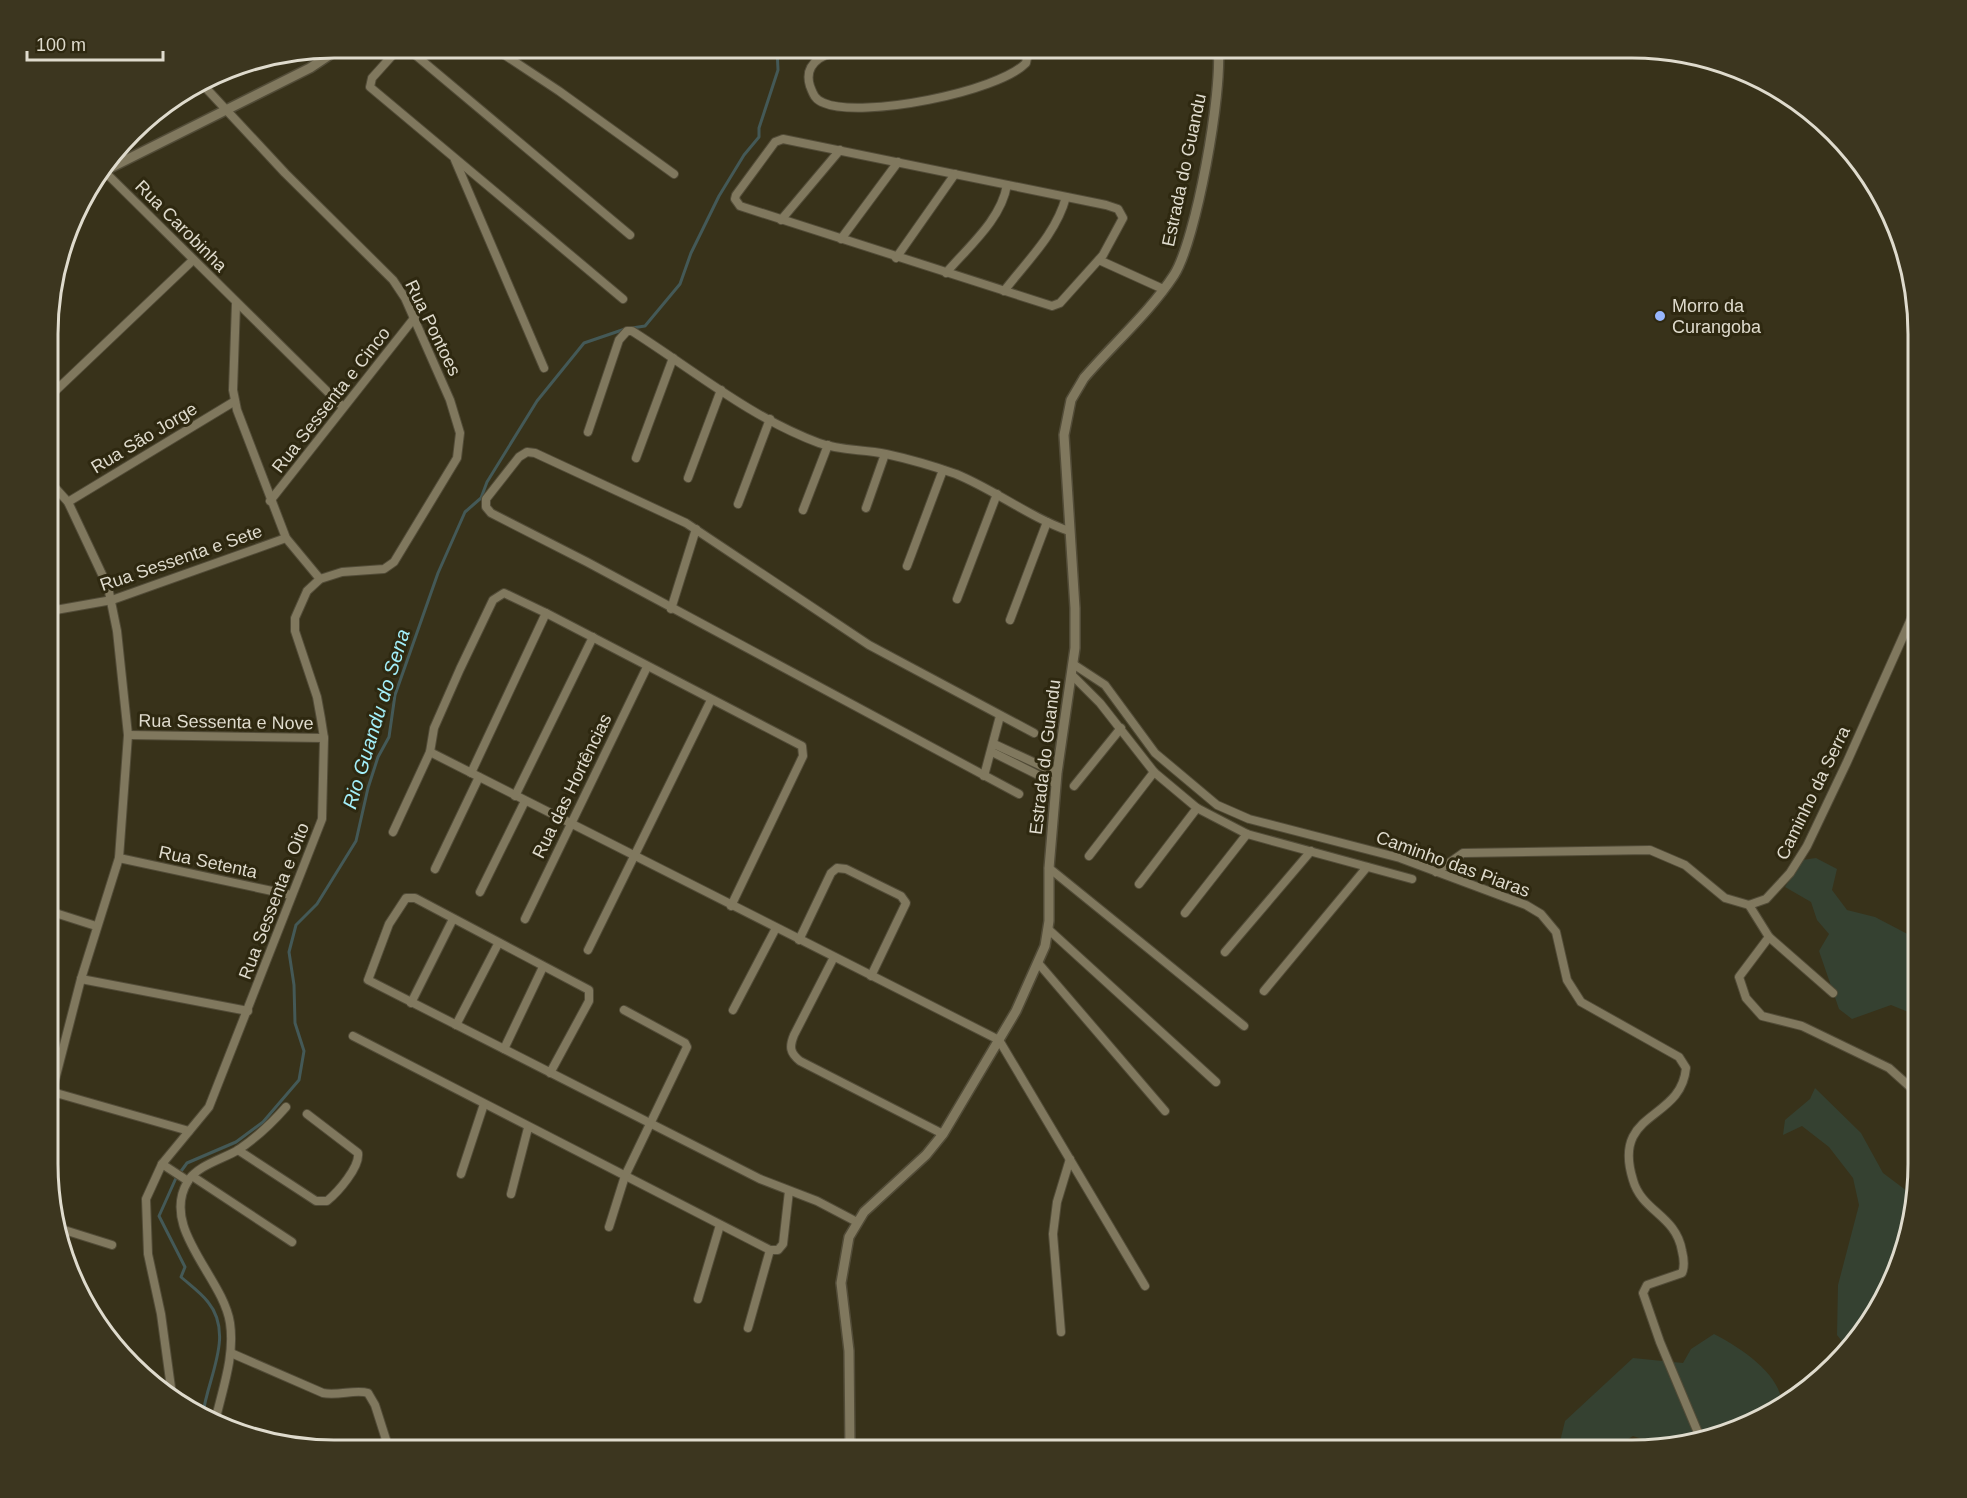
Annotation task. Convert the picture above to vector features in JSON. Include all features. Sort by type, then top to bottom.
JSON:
[{"type":"street","points":[[390,58],[372,78],[370,87],[623,299]]},
{"type":"street","points":[[419,58],[630,235]]},
{"type":"street","points":[[509,58],[674,174]]},
{"type":"street","points":[[821,58],[809,70],[808,80],[812,91],[823,103],[842,106],[884,106],[951,94],[1011,75],[1026,63],[1027,58]]},
{"type":"street","name":"Estrada do Guandu","points":[[850,1440],[849,1351],[841,1283],[845,1254],[857,1222],[879,1196],[926,1155],[944,1134],[999,1040],[1038,964],[1048,929],[1049,868],[1056,784],[1072,675],[1075,608],[1064,435],[1071,400],[1088,373],[1163,289],[1181,262],[1191,227],[1219,86],[1218,58]]},
{"type":"street","points":[[117,165],[310,68],[324,59]]},
{"type":"street","name":"Rua Pontoes","points":[[208,90],[285,173],[389,275],[415,317],[457,420],[461,442],[457,458],[390,565],[374,571],[329,574],[320,579]]},
{"type":"street","points":[[789,140],[840,150],[1106,205],[1121,213],[1123,218],[1099,260],[1055,306],[896,258],[747,210],[737,204],[735,199],[775,142],[789,140]]},
{"type":"street","points":[[781,220],[840,150]]},
{"type":"street","points":[[453,156],[544,368]]},
{"type":"street","points":[[841,239],[898,162]]},
{"type":"street","points":[[896,258],[955,174]]},
{"type":"street","name":"Rua Carobinha","points":[[107,178],[343,407]]},
{"type":"street","points":[[946,273],[1001,206],[1007,185]]},
{"type":"street","points":[[1004,291],[1051,232],[1061,213],[1065,197]]},
{"type":"street","points":[[1099,260],[1163,289]]},
{"type":"street","points":[[58,388],[192,261]]},
{"type":"street","points":[[236,304],[233,349],[235,400],[270,501],[286,538],[320,579]]},
{"type":"street","name":"Rua Sessenta e Cinco","points":[[270,501],[415,317]]},
{"type":"street","points":[[588,432],[623,334],[632,331],[721,390],[770,419],[828,445],[885,454],[943,470],[997,494],[1047,522],[1069,531]]},
{"type":"street","points":[[636,458],[674,358]]},
{"type":"street","points":[[688,478],[721,390]]},
{"type":"street","name":"Rua São Jorge","points":[[68,502],[235,400]]},
{"type":"street","points":[[738,504],[770,419]]},
{"type":"street","points":[[803,510],[828,445]]},
{"type":"street","points":[[1019,794],[671,609],[587,561],[491,513],[486,507],[486,499],[519,458],[531,452],[658,508],[696,529],[879,651],[1034,733]]},
{"type":"street","points":[[866,508],[885,454]]},
{"type":"street","points":[[907,566],[943,470]]},
{"type":"street","points":[[58,491],[68,502],[103,572],[112,600],[128,735],[119,858],[96,926],[58,1062]]},
{"type":"street","points":[[957,599],[997,494]]},
{"type":"street","points":[[1010,620],[1047,522]]},
{"type":"street","points":[[671,609],[696,529]]},
{"type":"street","name":"Rua Sessenta e Sete","points":[[58,610],[112,600],[286,538]]},
{"type":"street","name":"Rua Sessenta e Oito","points":[[171,1385],[161,1314],[148,1254],[146,1199],[164,1166],[209,1107],[322,819],[324,738],[317,697],[294,624],[301,600],[320,579]]},
{"type":"street","points":[[393,832],[430,752],[434,729],[493,600],[504,593],[799,743],[804,750],[731,906]]},
{"type":"street","points":[[471,773],[546,613]]},
{"type":"street","name":"Caminho da Serra","points":[[1749,905],[1766,899],[1776,891],[1807,846],[1908,626]]},
{"type":"street","points":[[515,795],[593,637]]},
{"type":"street","name":"Caminho das Piaras","points":[[1073,664],[1105,685],[1155,753],[1217,805],[1249,819],[1400,858],[1526,905],[1542,914],[1556,932],[1567,980],[1581,1002],[1598,1014],[1670,1051],[1686,1068],[1679,1090],[1659,1112],[1639,1125],[1629,1150],[1633,1181],[1642,1197],[1674,1227],[1682,1248],[1684,1263],[1682,1273],[1647,1285],[1643,1293],[1660,1342],[1698,1431]]},
{"type":"street","name":"Rua das Hortências","points":[[525,919],[647,667]]},
{"type":"street","points":[[1072,675],[1101,703],[1155,772],[1197,808],[1247,834],[1412,879]]},
{"type":"street","points":[[588,950],[636,857],[711,700]]},
{"type":"street","points":[[984,776],[1000,716]]},
{"type":"street","points":[[1074,786],[1121,728]]},
{"type":"street","name":"Rua Sessenta e Nove","points":[[128,735],[324,738]]},
{"type":"street","points":[[993,748],[1057,773]]},
{"type":"street","points":[[993,748],[1056,784]]},
{"type":"street","points":[[430,752],[999,1040],[1145,1286]]},
{"type":"street","points":[[1089,856],[1155,772]]},
{"type":"street","points":[[435,868],[479,777]]},
{"type":"street","points":[[480,892],[525,801]]},
{"type":"street","points":[[1139,884],[1197,808]]},
{"type":"street","points":[[1185,913],[1247,834]]},
{"type":"street","points":[[1436,872],[1464,853],[1650,850],[1684,865],[1725,898],[1749,905],[1768,937],[1833,993]]},
{"type":"street","points":[[1225,952],[1311,851]]},
{"type":"street","name":"Rua Setenta","points":[[119,858],[291,896]]},
{"type":"street","points":[[1264,991],[1367,867]]},
{"type":"street","points":[[799,940],[831,873],[837,868],[846,869],[906,900],[905,907],[871,976]]},
{"type":"street","points":[[1049,868],[1244,1026]]},
{"type":"street","points":[[550,1073],[590,993],[585,987],[498,944],[415,898],[408,897],[401,903],[389,924],[368,980],[411,1003],[651,1124],[857,1222]]},
{"type":"street","points":[[58,914],[96,926]]},
{"type":"street","points":[[411,1003],[453,919]]},
{"type":"street","points":[[734,1010],[776,928]]},
{"type":"street","points":[[1048,929],[1216,1082]]},
{"type":"street","points":[[1768,937],[1739,976],[1742,990],[1757,1011],[1762,1016],[1802,1026],[1889,1068],[1908,1085]]},
{"type":"street","points":[[456,1025],[498,944]]},
{"type":"street","points":[[834,957],[794,1035],[790,1045],[792,1053],[800,1061],[944,1134]]},
{"type":"street","points":[[1038,964],[1165,1111]]},
{"type":"street","points":[[504,1049],[543,967]]},
{"type":"street","points":[[81,979],[248,1011]]},
{"type":"street","points":[[609,1227],[625,1176],[687,1050],[687,1045],[624,1010]]},
{"type":"street","points":[[352,1036],[770,1250],[778,1250],[783,1244],[789,1191]]},
{"type":"street","points":[[58,1093],[189,1131]]},
{"type":"street","points":[[461,1174],[484,1104]]},
{"type":"street","points":[[217,1413],[231,1353],[230,1320],[224,1298],[182,1224],[181,1200],[188,1179],[238,1150],[286,1107]]},
{"type":"street","points":[[238,1150],[316,1201],[327,1201],[354,1167],[359,1158],[358,1152],[307,1114]]},
{"type":"street","points":[[511,1194],[528,1128]]},
{"type":"street","points":[[1061,1332],[1053,1234],[1057,1202],[1070,1159]]},
{"type":"street","points":[[164,1166],[292,1242]]},
{"type":"street","points":[[698,1299],[720,1225]]},
{"type":"street","points":[[67,1231],[112,1245]]},
{"type":"street","points":[[748,1328],[770,1250]]},
{"type":"street","points":[[231,1353],[323,1393],[343,1395],[359,1391],[368,1393],[372,1398],[385,1440]]},
{"type":"green space","points":[[1816,858],[1837,869],[1832,890],[1847,910],[1875,917],[1908,934],[1908,1012],[1891,1005],[1852,1019],[1839,1009],[1819,951],[1829,934],[1817,920],[1811,902],[1785,887],[1802,860]]},
{"type":"green space","points":[[1815,1088],[1861,1133],[1883,1173],[1907,1191],[1899,1235],[1887,1269],[1862,1317],[1842,1342],[1837,1335],[1838,1285],[1859,1205],[1853,1178],[1829,1147],[1802,1126],[1783,1135],[1785,1120],[1810,1099]]},
{"type":"green space","points":[[1714,1334],[1746,1353],[1766,1371],[1774,1381],[1780,1396],[1754,1411],[1721,1425],[1686,1434],[1643,1439],[1633,1436],[1626,1440],[1560,1440],[1565,1421],[1633,1358],[1683,1363],[1691,1349]]},
{"type":"waterway","name":"Rio Guandu do Sena","points":[[632,328],[645,326],[680,284],[691,253],[719,196],[744,155],[759,137],[759,128],[778,70],[777,58]]},
{"type":"waterway","name":"Rio Guandu do Sena","points":[[204,1406],[219,1343],[216,1315],[199,1292],[181,1277],[185,1267],[159,1216],[176,1178],[187,1163],[236,1142],[263,1122],[299,1080],[304,1051],[295,1023],[294,985],[289,952],[296,925],[317,904],[356,841],[368,788],[378,757],[389,737],[395,695],[438,573],[465,512],[481,498],[487,482],[537,401],[584,343],[625,329]]},
{"type":"place","name":"Morro da Curangoba","points":[[1660,316]]}]
